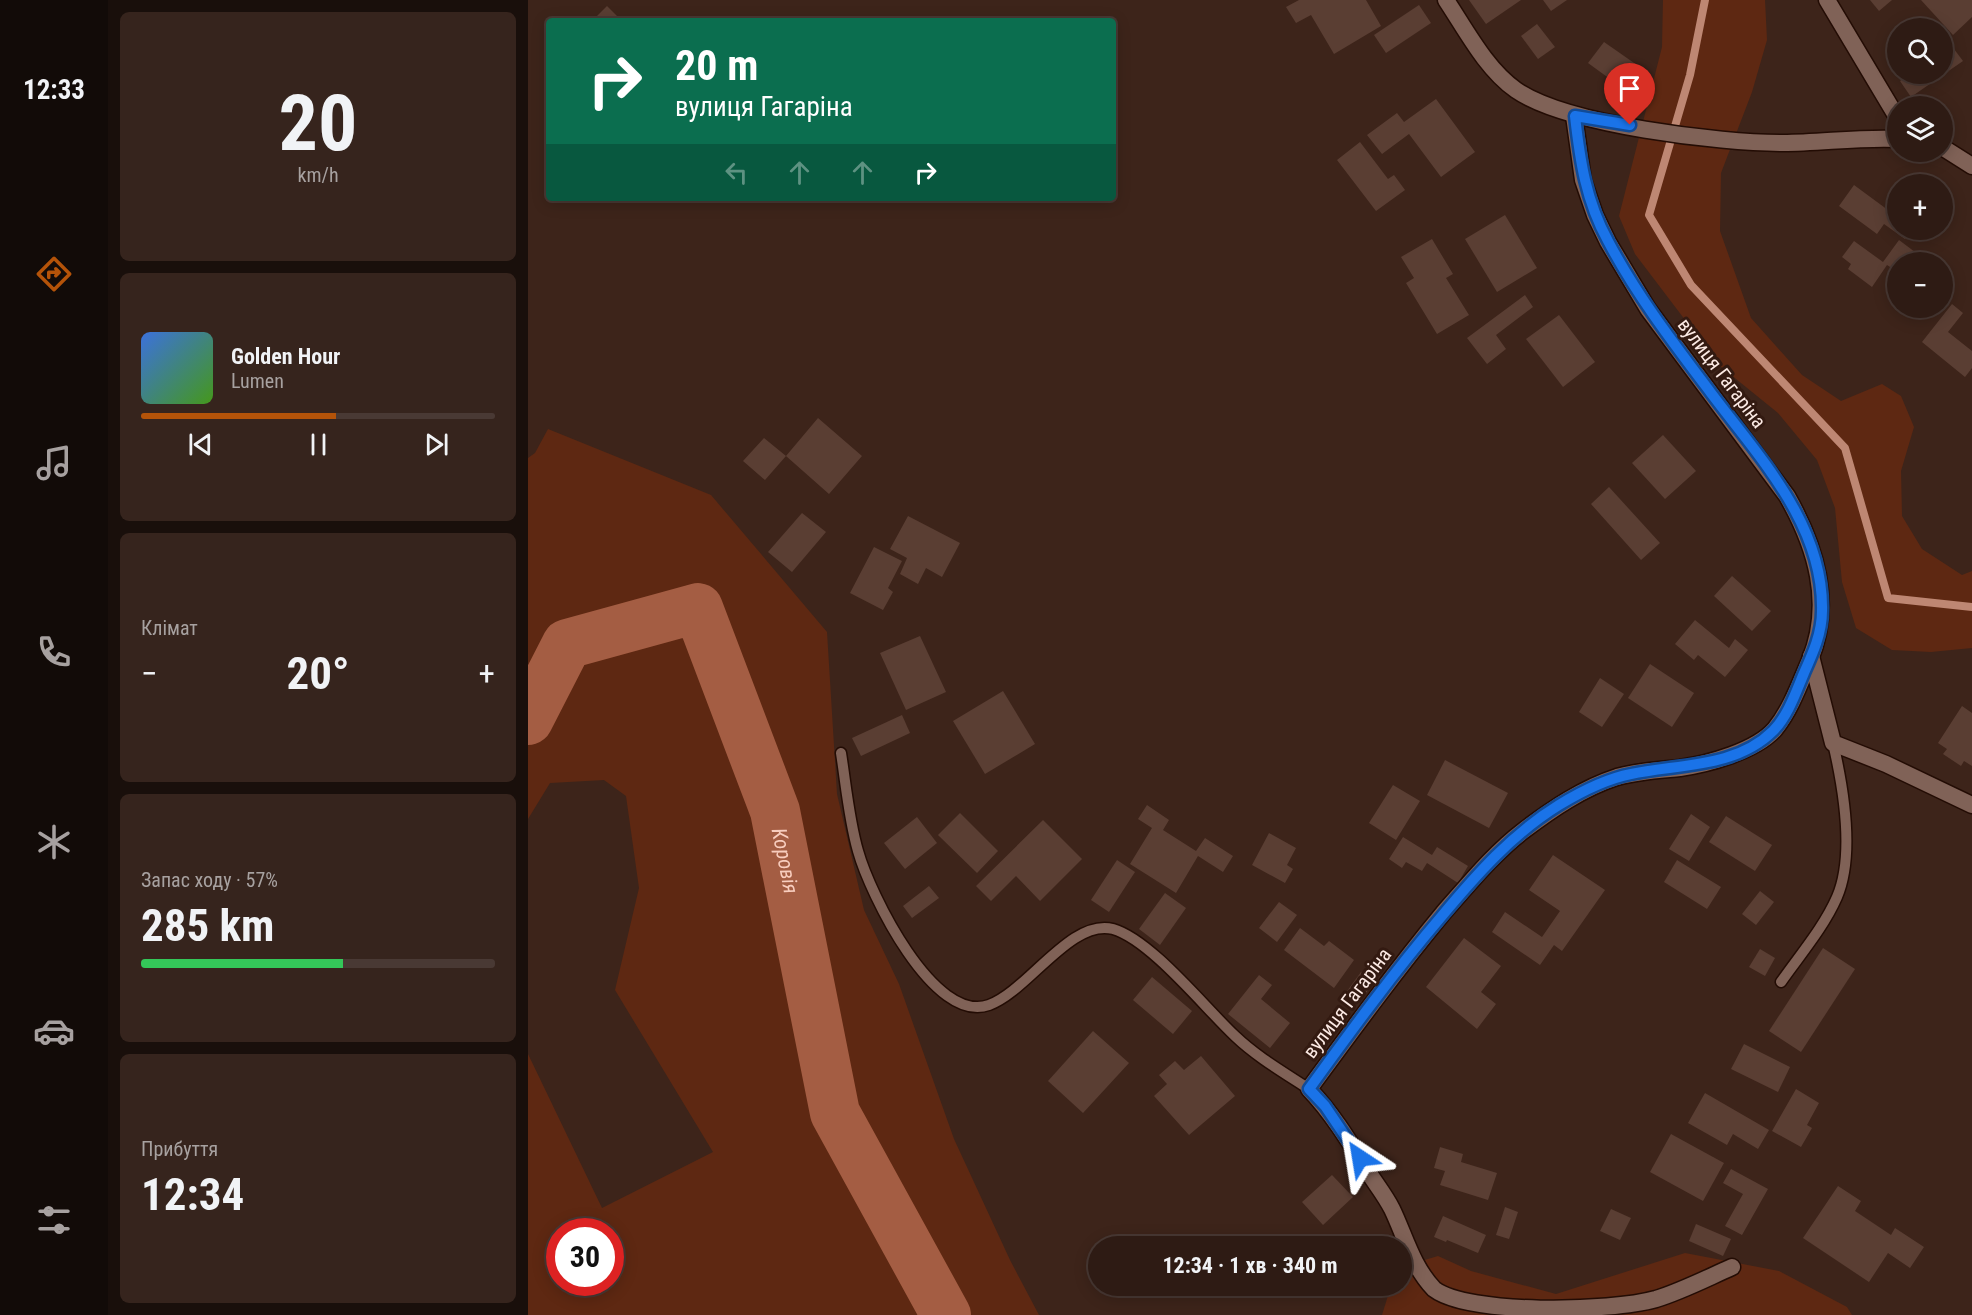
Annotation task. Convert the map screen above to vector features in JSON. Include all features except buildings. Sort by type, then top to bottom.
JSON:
[{"type":"street","points":[[1446,0],[1505,81],[1537,102],[1575,116],[1648,129],[1756,142],[1887,139]]},
{"type":"street","points":[[1827,0],[1887,101]]},
{"type":"street","name":"вулиця Гагаріна","points":[[1575,116],[1583,180],[1595,215],[1608,242],[1648,309],[1787,496],[1800,521],[1815,560],[1821,588],[1821,627],[1811,656],[1782,719],[1765,737],[1718,760],[1633,773],[1601,783],[1558,806],[1520,833],[1479,872],[1428,931],[1309,1089],[1336,1121],[1384,1193],[1407,1248],[1420,1271],[1442,1296],[1457,1304],[1516,1312],[1549,1313],[1608,1307],[1655,1299],[1732,1267]]},
{"type":"street","points":[[1953,154],[1972,166]]},
{"type":"street","points":[[1811,656],[1833,743],[1886,764],[1972,805]]},
{"type":"lane","points":[[1781,982],[1830,909],[1841,883],[1844,799],[1833,743]]},
{"type":"lane","points":[[841,753],[854,835],[869,881],[900,941],[936,987],[953,1000],[974,1009],[992,1004],[1022,984],[1069,942],[1100,928],[1111,929],[1136,941],[1251,1050],[1309,1089]]},
{"type":"shaded area","points":[[1663,0],[1765,0],[1767,40],[1752,92],[1721,173],[1720,231],[1751,318],[1802,375],[1841,401],[1882,384],[1901,396],[1914,427],[1901,471],[1902,516],[1922,549],[1962,575],[1972,571],[1972,648],[1931,652],[1892,650],[1856,628],[1842,582],[1835,508],[1817,460],[1778,413],[1720,366],[1635,254],[1619,216],[1662,47]]},
{"type":"shaded area","points":[[548,429],[711,495],[827,632],[837,794],[864,910],[899,984],[954,1139],[1010,1260],[1039,1315],[528,1315],[528,1054],[602,1208],[713,1152],[615,990],[639,888],[626,796],[604,780],[550,783],[528,819],[528,458],[535,453]]},
{"type":"shaded area","points":[[1685,1253],[1779,1271],[1847,1307],[1852,1315],[1382,1315],[1388,1296],[1412,1296],[1412,1264],[1438,1256],[1471,1271],[1556,1294]]},
{"type":"waterway","points":[[1705,0],[1690,75],[1649,215],[1691,285],[1845,448],[1888,598],[1972,607]]},
{"type":"waterway","name":"Коровія","points":[[528,720],[567,644],[698,608],[775,811],[835,1113],[946,1315]]},
{"type":"route","points":[[1360,1158],[1325,1106],[1309,1089],[1397,970],[1473,879],[1500,850],[1520,833],[1584,791],[1633,773],[1700,765],[1718,760],[1744,749],[1772,732],[1782,719],[1801,680],[1821,627],[1821,588],[1815,560],[1800,521],[1787,496],[1648,309],[1608,242],[1595,215],[1583,180],[1575,116],[1630,125]]}]
